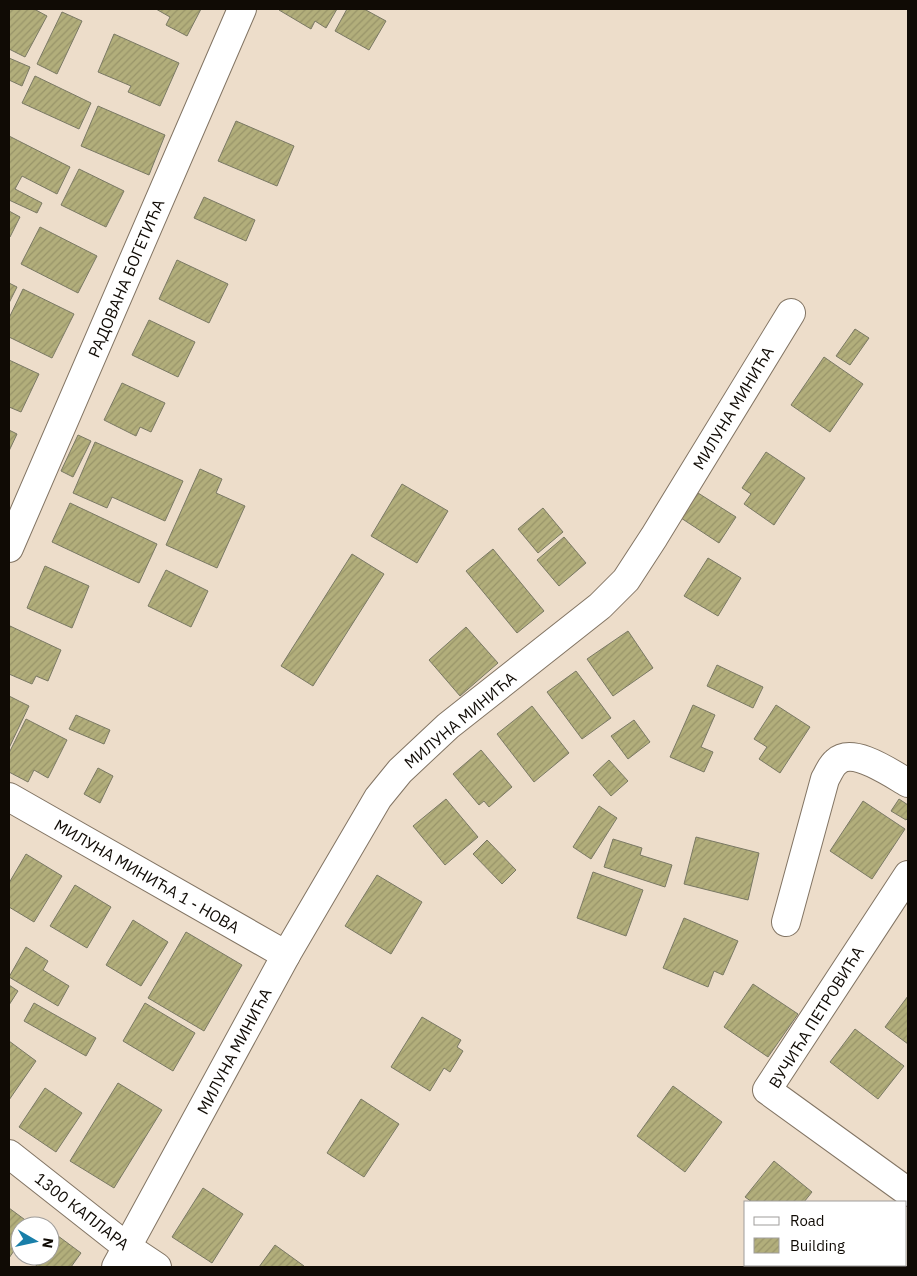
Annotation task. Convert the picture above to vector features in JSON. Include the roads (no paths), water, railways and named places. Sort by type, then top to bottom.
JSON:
[{"type":"street","name":"РАДОВАНА БОГЕТИЋА","points":[[9,548],[242,9]]},
{"type":"street","name":"МИЛУНА МИНИЋА","points":[[122,1257],[286,955],[378,798],[400,771],[448,726],[600,606],[626,580],[791,313]]},
{"type":"street","points":[[786,922],[825,779],[836,762],[849,756],[861,759],[884,769],[908,783]]},
{"type":"street","name":"МИЛУНА МИНИЋА 1 - НОВА","points":[[9,797],[286,955]]},
{"type":"street","name":"ВУЧИЋА ПЕТРОВИЋА","points":[[908,875],[767,1090],[908,1192]]},
{"type":"street","name":"1300 КАПЛАРА","points":[[9,1154],[122,1257],[157,1267]]}]
